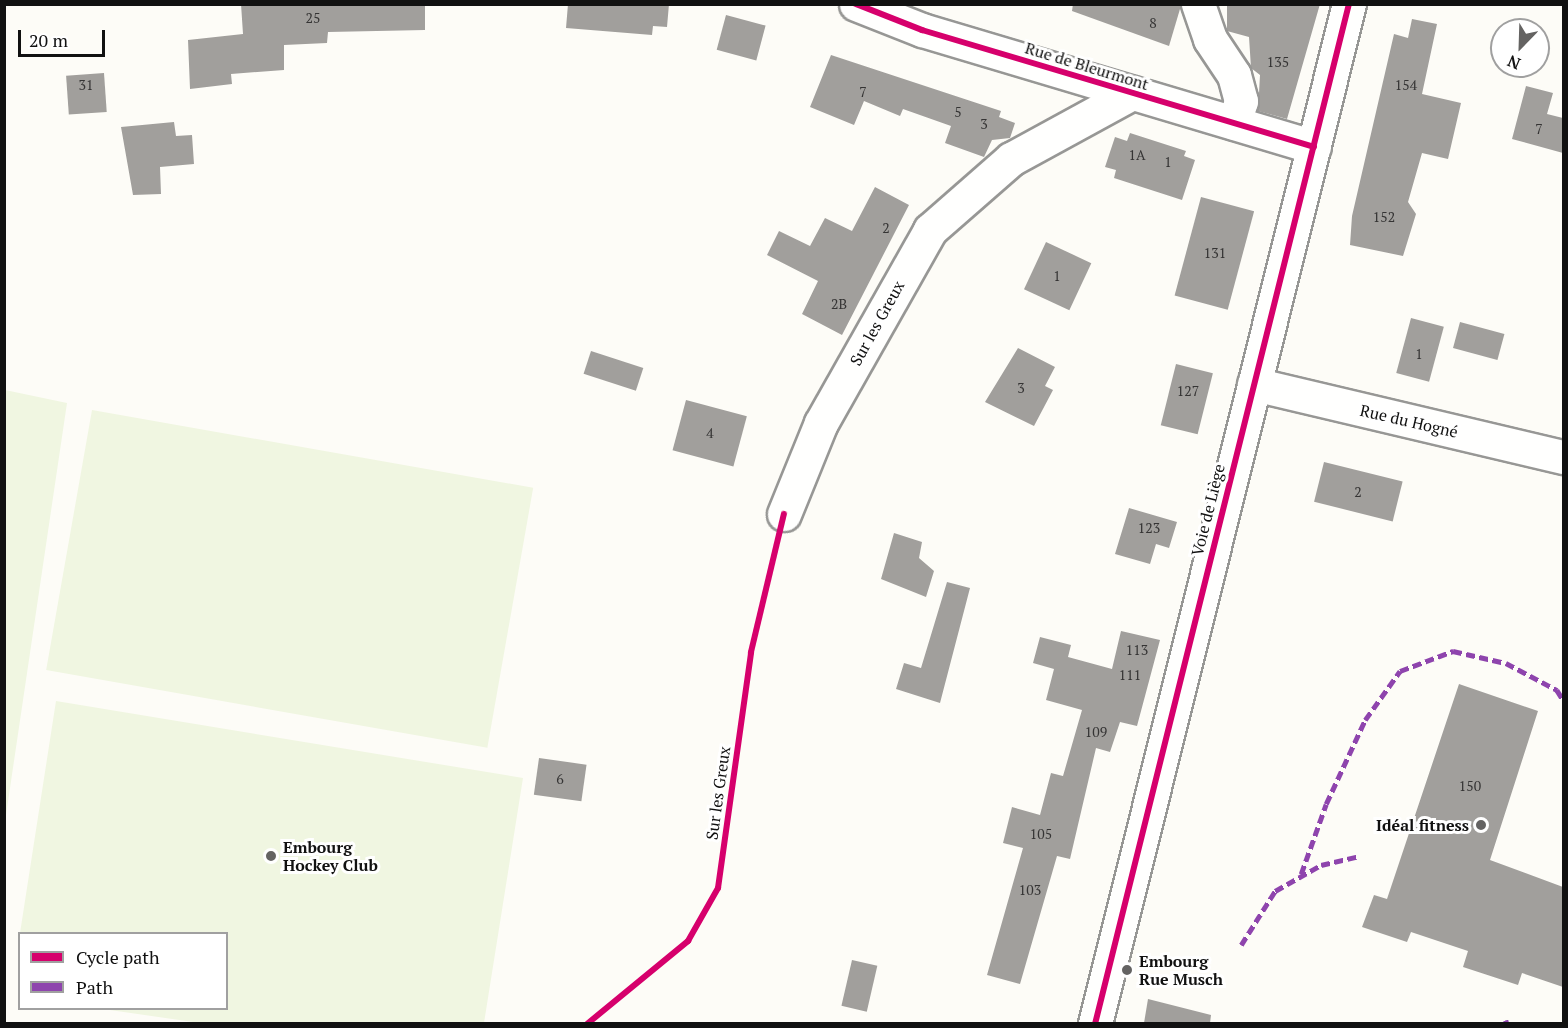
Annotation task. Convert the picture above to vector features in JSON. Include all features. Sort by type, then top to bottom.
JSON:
[{"type":"street","name":"Rue de Bleurmont","points":[[856,4],[922,30],[1314,147]]},
{"type":"street","points":[[1198,4],[1210,39],[1234,75],[1240,101],[1234,123]]},
{"type":"street","name":"Voie de Liège","points":[[1095,1023],[1349,4]]},
{"type":"street","name":"Sur les Greux","points":[[784,514],[821,423],[930,230],[1011,159],[1132,93]]},
{"type":"street","name":"Rue du Hogné","points":[[1254,384],[1563,457]]},
{"type":"green space","points":[[5,390],[67,403],[6,815],[4,815]]},
{"type":"green space","points":[[92,410],[533,488],[487,748],[46,670]]},
{"type":"green space","name":"Embourg Hockey Club","points":[[56,701],[523,778],[484,1023],[200,1023],[110,1010],[228,1010],[228,932],[20,932]]},
{"type":"building","points":[[241,4],[425,4],[425,30],[328,32],[327,43],[284,45],[284,70],[231,74],[232,84],[190,89],[188,40],[243,34]]},
{"type":"building","points":[[568,4],[669,4],[667,27],[653,26],[652,35],[566,28]]},
{"type":"building","points":[[1073,4],[1180,4],[1180,9],[1169,46],[1072,11]]},
{"type":"building","points":[[1227,4],[1320,4],[1287,119],[1258,111],[1260,75],[1251,68],[1249,37],[1227,31]]},
{"type":"building","points":[[726,15],[766,26],[756,60],[717,50]]},
{"type":"building","points":[[1412,19],[1437,24],[1422,94],[1461,103],[1448,159],[1422,153],[1408,202],[1416,214],[1403,256],[1350,245],[1352,216],[1394,34],[1408,38]]},
{"type":"building","points":[[831,55],[1001,111],[999,117],[1015,123],[1010,138],[992,140],[984,157],[945,143],[951,126],[903,109],[900,116],[864,101],[854,125],[810,107]]},
{"type":"building","points":[[104,73],[107,112],[69,115],[66,76]]},
{"type":"building","points":[[1526,86],[1553,93],[1547,114],[1563,118],[1563,153],[1512,139]]},
{"type":"building","points":[[174,122],[176,136],[192,135],[194,164],[160,167],[161,194],[133,195],[121,127]]},
{"type":"building","points":[[1130,133],[1186,151],[1184,156],[1195,160],[1182,200],[1114,178],[1116,170],[1105,167],[1115,137],[1127,141]]},
{"type":"building","points":[[875,187],[909,205],[842,335],[802,314],[818,281],[767,255],[779,231],[810,246],[825,218],[852,231]]},
{"type":"building","points":[[1201,197],[1254,211],[1228,310],[1175,296]]},
{"type":"building","points":[[1046,242],[1091,263],[1069,310],[1024,289]]},
{"type":"building","points":[[1411,318],[1444,327],[1429,382],[1396,373]]},
{"type":"building","points":[[1460,322],[1504,334],[1497,360],[1453,348]]},
{"type":"building","points":[[1018,348],[1055,367],[1045,386],[1053,390],[1034,426],[985,402]]},
{"type":"building","points":[[591,351],[643,368],[636,391],[584,374]]},
{"type":"building","points":[[1176,364],[1213,373],[1198,434],[1161,425]]},
{"type":"building","points":[[686,400],[747,416],[733,467],[673,450]]},
{"type":"building","points":[[1324,462],[1403,482],[1393,521],[1314,502]]},
{"type":"building","points":[[1129,508],[1177,522],[1169,548],[1156,544],[1150,564],[1115,554]]},
{"type":"building","points":[[894,533],[922,542],[919,558],[934,571],[926,597],[881,579]]},
{"type":"building","points":[[947,582],[970,588],[940,703],[896,689],[904,663],[921,668]]},
{"type":"building","points":[[1121,631],[1160,640],[1137,726],[1120,722],[1110,752],[1096,748],[1070,859],[1057,856],[1020,984],[987,975],[1023,848],[1003,843],[1012,807],[1040,815],[1051,773],[1063,776],[1082,710],[1046,700],[1054,669],[1033,663],[1040,637],[1071,645],[1068,657],[1112,669]]},
{"type":"building","points":[[1459,684],[1538,711],[1490,860],[1563,887],[1563,987],[1522,973],[1518,985],[1463,967],[1468,951],[1411,932],[1407,942],[1362,927],[1374,895],[1387,899]]},
{"type":"building","points":[[539,758],[587,765],[581,801],[534,795]]},
{"type":"building","points":[[852,960],[877,966],[867,1012],[841,1006]]},
{"type":"building","points":[[1148,999],[1211,1015],[1210,1023],[1144,1023]]},
{"type":"marked path","points":[[1301,874],[1326,804],[1365,720],[1400,671],[1453,651],[1506,663],[1557,690],[1564,701]]},
{"type":"marked path","points":[[1241,945],[1275,891],[1321,865],[1357,857]]},
{"type":"marked path","points":[[1506,1020],[1507,1024]]},
{"type":"cycle path","points":[[856,4],[922,30],[1314,147]]},
{"type":"cycle path","points":[[1095,1024],[1349,4]]},
{"type":"cycle path","points":[[587,1024],[688,941],[718,888],[751,652],[784,514]]},
{"type":"place","name":"Idéal fitness","points":[[1481,825]]},
{"type":"place","name":"Embourg Hockey Club","points":[[271,856]]},
{"type":"place","name":"Embourg Rue Musch","points":[[1127,970]]}]
